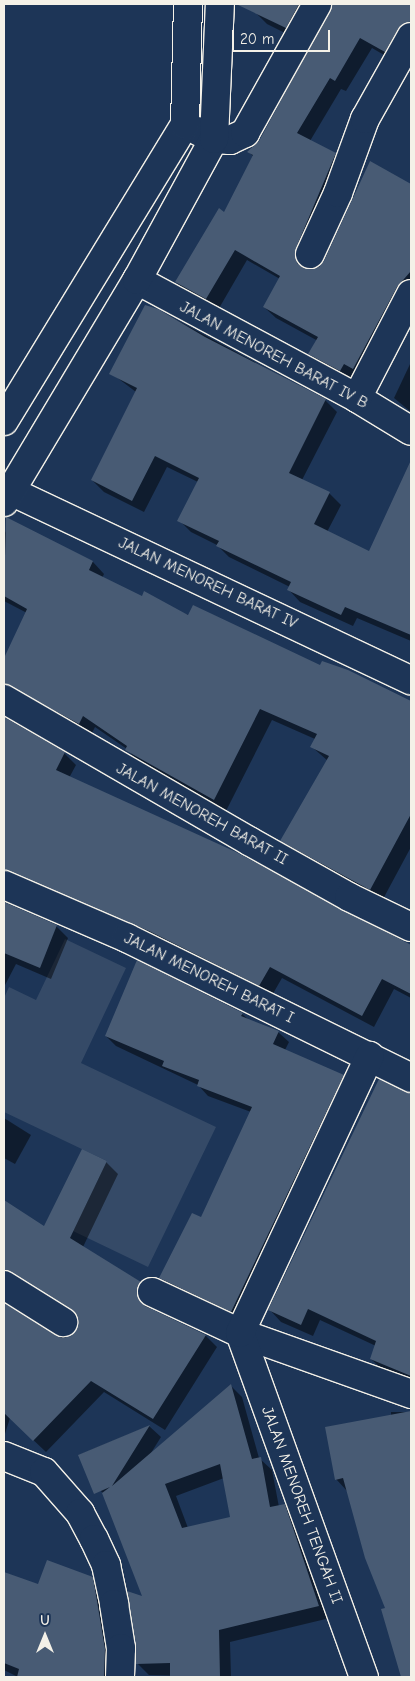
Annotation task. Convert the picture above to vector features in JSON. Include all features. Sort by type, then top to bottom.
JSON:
[{"type":"street","points":[[4,421],[185,125],[188,4]]},
{"type":"street","points":[[6,494],[137,280],[214,139],[220,4]]},
{"type":"street","points":[[185,125],[214,139],[230,140],[245,133],[317,4]]},
{"type":"street","points":[[310,254],[338,192],[365,119],[411,37]]},
{"type":"street","name":"JALAN MENOREH BARAT IV B","points":[[137,280],[357,398],[411,431]]},
{"type":"street","points":[[357,398],[411,294]]},
{"type":"street","name":"JALAN MENOREH BARAT IV","points":[[6,494],[411,680]]},
{"type":"street","name":"JALAN MENOREH BARAT II","points":[[4,698],[324,883],[409,921]]},
{"type":"street","name":"JALAN MENOREH BARAT I","points":[[4,885],[127,938],[370,1056],[411,1078]]},
{"type":"street","points":[[240,1332],[370,1056]]},
{"type":"street","points":[[4,1285],[63,1322]]},
{"type":"street","points":[[152,1292],[240,1332],[411,1394]]},
{"type":"street","name":"JALAN MENOREH TENGAH II","points":[[240,1332],[364,1677]]},
{"type":"street","points":[[4,1456],[44,1472],[80,1513],[94,1539],[106,1565],[114,1604],[121,1648],[120,1677]]},
{"type":"shaded area","points":[[65,939],[126,968],[81,1063],[216,1127],[148,1267],[73,1231],[107,1161],[4,1112],[4,998],[9,987],[36,1000]]},
{"type":"building","points":[[236,4],[299,4],[286,28]]},
{"type":"building","points":[[333,4],[411,4],[411,21],[398,29],[385,52],[360,38],[335,81],[330,78],[297,133],[336,153],[296,248],[297,263],[304,268],[319,267],[324,261],[370,161],[411,184],[411,271],[397,287],[353,369],[344,364],[340,371],[308,354],[318,337],[263,307],[280,276],[235,250],[206,299],[175,282],[219,208],[224,212],[253,155],[247,152],[259,141]]},
{"type":"building","points":[[145,305],[158,309],[205,337],[326,399],[289,473],[330,492],[314,524],[369,551],[411,460],[411,635],[345,607],[341,615],[287,590],[291,582],[216,546],[219,541],[177,521],[199,478],[155,456],[132,501],[91,480],[137,388],[109,374]]},
{"type":"building","points":[[6,517],[93,561],[89,570],[142,596],[144,591],[188,615],[193,605],[320,665],[322,661],[348,670],[411,701],[411,814],[370,890],[280,841],[329,756],[310,747],[317,734],[260,709],[214,800],[125,750],[127,746],[83,716],[79,724],[4,683],[4,658],[27,609],[4,596]]},
{"type":"building","points":[[4,717],[65,752],[56,770],[236,852],[411,945],[411,994],[382,979],[362,1016],[270,967],[259,986],[149,931],[4,870]]},
{"type":"building","points":[[4,902],[57,925],[40,968],[4,953]]},
{"type":"building","points":[[137,960],[243,1013],[241,1016],[279,1031],[273,1044],[344,1075],[231,1312],[159,1278],[192,1213],[201,1217],[252,1107],[197,1086],[199,1080],[162,1066],[164,1061],[105,1036]]},
{"type":"building","points":[[379,1079],[411,1094],[411,1376],[370,1359],[376,1341],[308,1309],[301,1325],[268,1310]]},
{"type":"building","points":[[82,1149],[107,1161],[70,1238],[141,1282],[137,1294],[145,1306],[206,1335],[153,1419],[91,1381],[33,1441],[4,1413],[4,1303],[62,1338],[71,1336],[79,1322],[71,1309],[4,1270],[4,1200],[44,1226]]},
{"type":"building","points":[[231,1384],[252,1459],[261,1457],[270,1507],[285,1504],[319,1606],[219,1630],[220,1677],[170,1677],[170,1663],[136,1664],[136,1646],[127,1591],[142,1596],[102,1493],[110,1487],[94,1494],[78,1455],[150,1425],[112,1486]],"holes":[[[220,1464],[230,1517],[182,1528],[165,1484]]]},
{"type":"building","points":[[411,1411],[411,1677],[401,1677],[381,1609],[385,1608],[365,1558],[343,1478],[335,1480],[325,1427]]},
{"type":"building","points":[[47,1560],[93,1577],[105,1649],[104,1677],[17,1677],[19,1669],[4,1663],[4,1572],[38,1584]]}]
